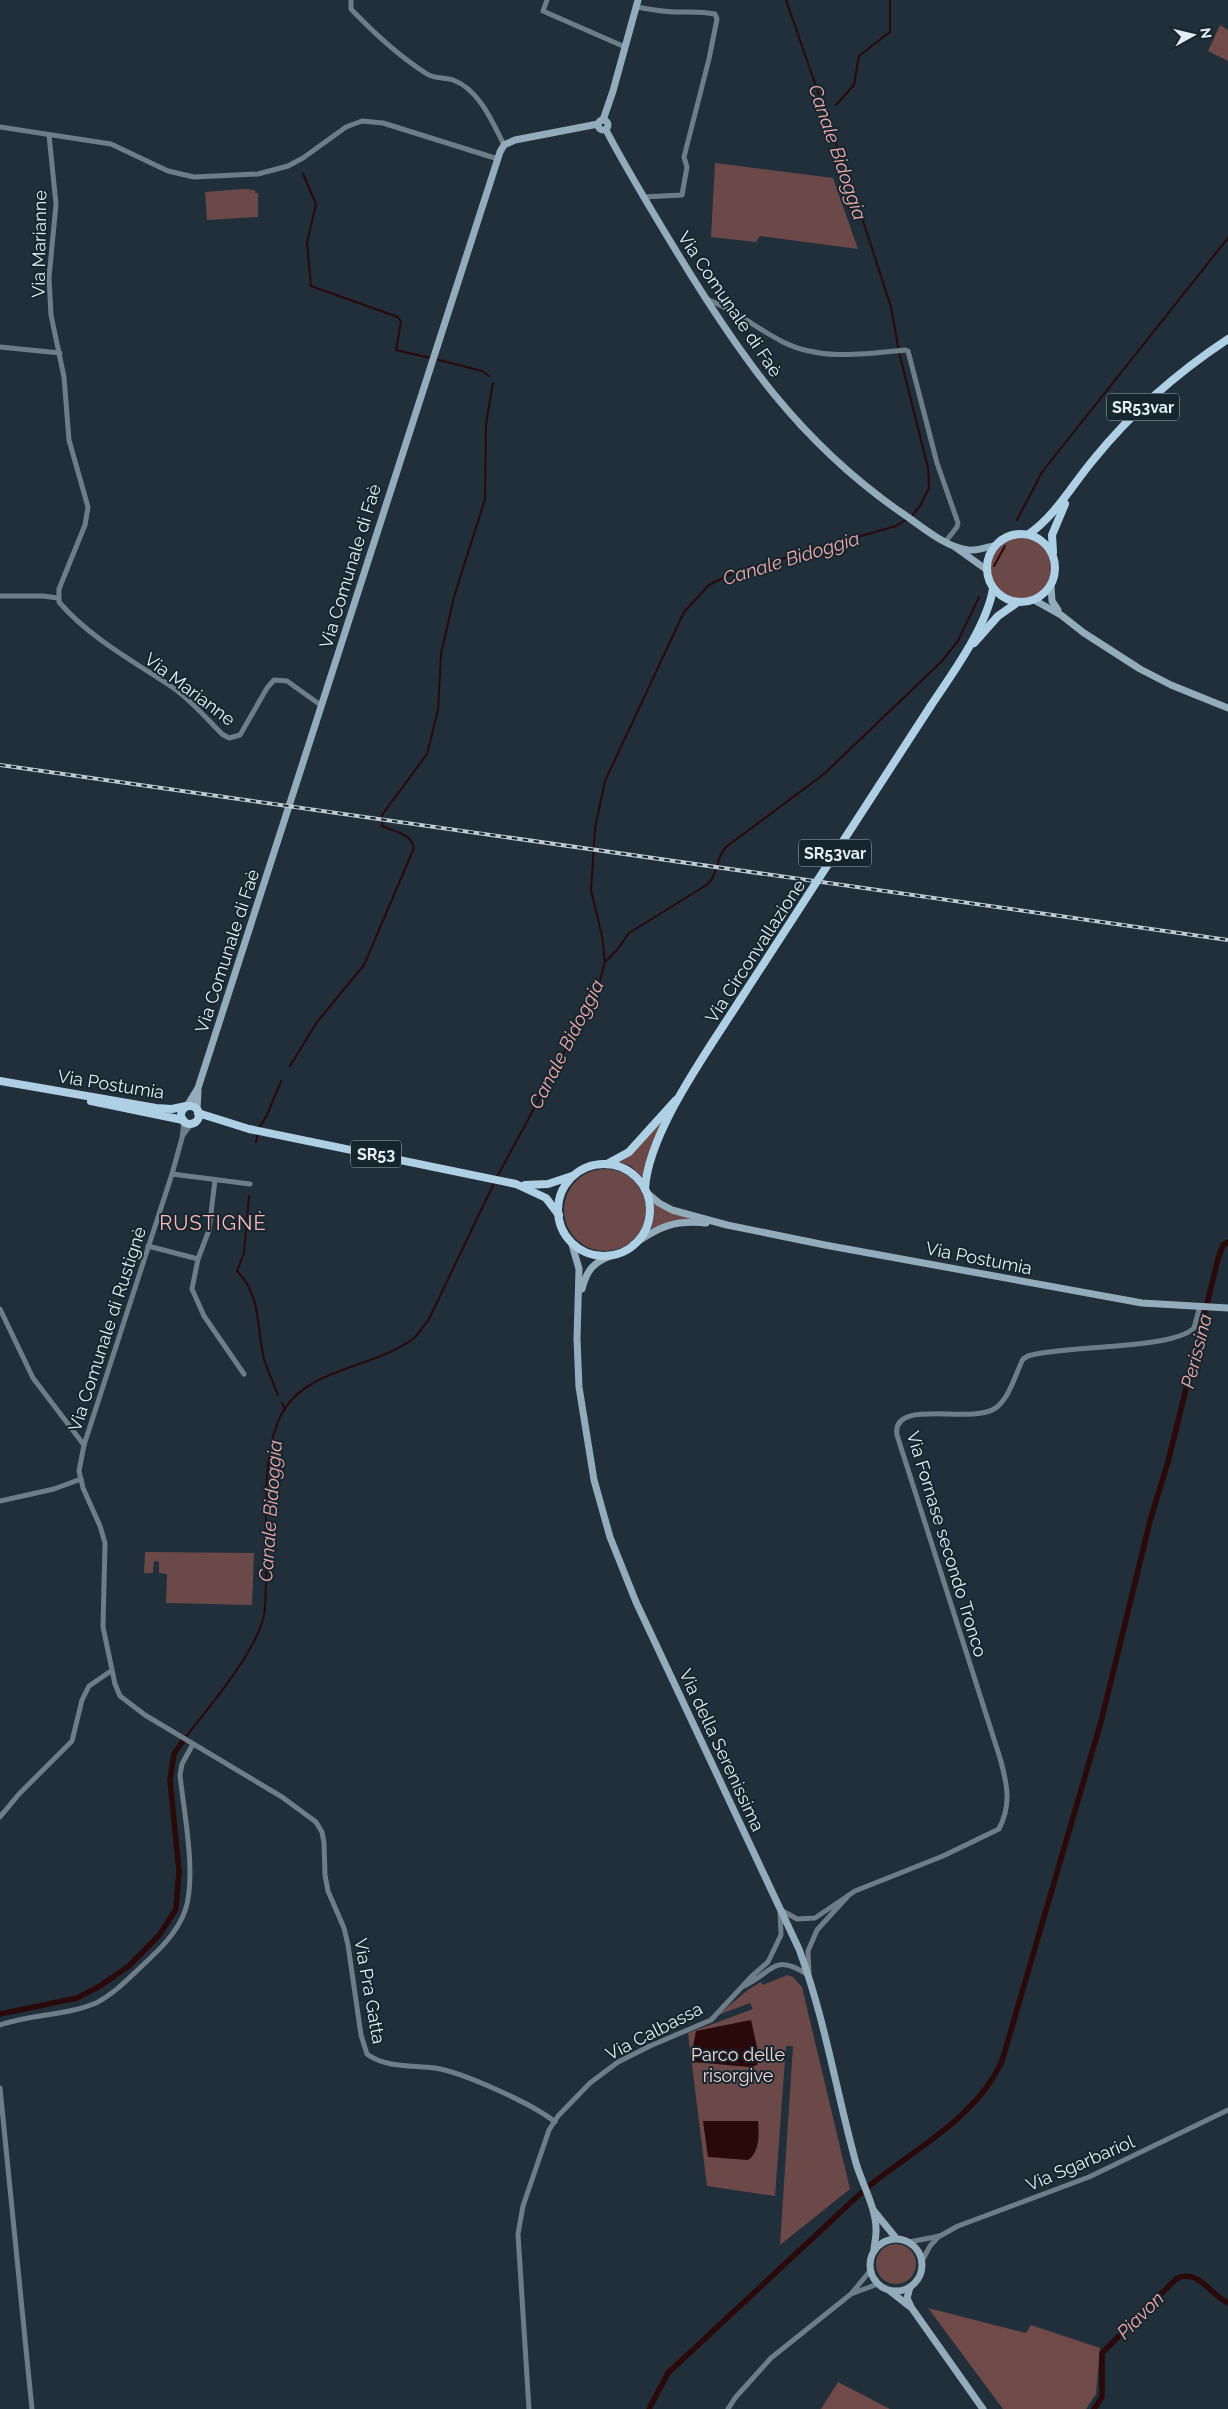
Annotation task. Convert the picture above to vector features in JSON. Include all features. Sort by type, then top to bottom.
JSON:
[{"type":"main road","points":[[504,145],[515,140],[600,122],[637,4]]},
{"type":"main road","name":"Via Comunale di Faè","points":[[600,122],[608,123],[606,130],[643,197],[705,299],[752,369],[804,428],[836,460],[905,514],[950,543],[986,570]]},
{"type":"main road","name":"Via Comunale di Faè","points":[[192,1118],[198,1088],[504,145]]},
{"type":"main road","name":"SR53var","points":[[994,546],[1012,535],[1029,534],[1051,516],[1111,439],[1157,393],[1192,363],[1228,339]]},
{"type":"main road","name":"SR53var","points":[[1051,586],[1056,570],[1052,535],[1072,489]]},
{"type":"main road","points":[[1029,534],[1041,540],[1053,553]]},
{"type":"main road","name":"Via Comunale di Faè","points":[[950,543],[969,550],[994,546]]},
{"type":"main road","points":[[994,546],[988,557],[986,570],[993,588],[1004,598],[1018,602]]},
{"type":"main road","points":[[1051,586],[1034,600],[1061,615],[1084,633],[1140,669],[1171,685],[1228,708]]},
{"type":"main road","points":[[1051,586],[1052,601],[1061,615]]},
{"type":"main road","name":"Via Circonvallazione","points":[[968,650],[992,598],[993,588]]},
{"type":"main road","name":"SR53var","points":[[1018,602],[1034,600]]},
{"type":"main road","name":"Via Circonvallazione","points":[[646,1191],[646,1172],[653,1152],[682,1092],[740,1000],[968,650],[998,616],[1018,602]]},
{"type":"main road","name":"Via Postumia","points":[[0,1081],[500,1179],[546,1198],[559,1215]]},
{"type":"main road","name":"Via Postumia","points":[[30,1087],[156,1108],[172,1109],[187,1106]]},
{"type":"main road","name":"Via Comunale di Faè","points":[[187,1106],[198,1088]]},
{"type":"main road","name":"Via Circonvallazione","points":[[606,1164],[623,1157],[629,1152],[682,1092]]},
{"type":"main road","points":[[187,1106],[192,1118],[181,1112],[187,1106]]},
{"type":"main road","points":[[579,1298],[587,1272],[597,1261],[634,1244],[644,1233],[648,1222],[650,1208],[646,1191],[635,1176],[627,1170],[606,1164]]},
{"type":"main road","name":"SR53","points":[[574,1175],[593,1165],[606,1164]]},
{"type":"main road","points":[[559,1215],[560,1199],[565,1187],[574,1175]]},
{"type":"main road","name":"Via Postumia","points":[[516,1184],[548,1184],[574,1175]]},
{"type":"main road","name":"Via Postumia","points":[[646,1191],[658,1203],[672,1210],[727,1225],[1086,1294],[1142,1303],[1228,1308]]},
{"type":"main road","name":"SR53","points":[[559,1215],[562,1227],[571,1241]]},
{"type":"main road","name":"Via Postumia","points":[[634,1244],[656,1230],[670,1224],[693,1222],[727,1225]]},
{"type":"main road","points":[[571,1241],[589,1253],[613,1255]]},
{"type":"main road","points":[[571,1241],[578,1264],[579,1298]]},
{"type":"main road","name":"Via della Serenissima","points":[[579,1298],[577,1339],[579,1387],[594,1480],[610,1537],[636,1602],[809,1976],[824,2024],[856,2163],[871,2208],[876,2232],[874,2251]]},
{"type":"main road","name":"Via della Serenissima","points":[[871,2208],[896,2238]]},
{"type":"main road","points":[[890,2290],[904,2290],[910,2287],[920,2276],[922,2261],[916,2247],[910,2242],[896,2238],[887,2240],[874,2251],[870,2271],[878,2284],[890,2290],[910,2307],[983,2409]]},
{"type":"main road","points":[[910,2287],[907,2298],[910,2307]]},
{"type":"street","points":[[351,0],[351,9],[361,19],[428,75],[453,80],[467,88],[479,101],[504,145]]},
{"type":"street","points":[[547,0],[543,11],[625,47]]},
{"type":"street","points":[[637,4],[675,12],[692,10],[706,12],[715,14],[717,19],[684,157],[687,167],[682,195],[643,197]]},
{"type":"street","points":[[0,127],[111,144],[168,171],[194,176],[258,174],[288,166],[303,158],[346,127],[362,121],[383,123],[498,159]]},
{"type":"street","name":"Via Marianne","points":[[49,135],[56,204],[50,258],[50,296],[64,378],[69,440],[86,498],[88,516],[64,574],[58,598],[59,602],[76,619],[124,657],[181,695],[229,738],[240,735],[267,688],[274,680],[286,682],[322,706]]},
{"type":"street","points":[[705,299],[782,342],[802,350],[829,354],[905,350],[910,355],[937,463],[958,523],[950,543]]},
{"type":"street","points":[[0,347],[60,353]]},
{"type":"street","points":[[0,596],[58,598]]},
{"type":"street","name":"Via Comunale di Rustignè","points":[[84,1445],[183,1135],[192,1118]]},
{"type":"street","points":[[172,1174],[250,1184]]},
{"type":"street","points":[[215,1180],[209,1230],[198,1259],[192,1286],[204,1316],[244,1374]]},
{"type":"street","points":[[148,1246],[198,1259]]},
{"type":"street","name":"Via Fornase secondo Tronco","points":[[809,1976],[808,1951],[817,1930],[849,1896],[855,1891],[943,1856],[999,1829],[1008,1805],[1008,1786],[1000,1758],[897,1436],[896,1427],[898,1422],[912,1415],[921,1414],[957,1416],[984,1413],[1000,1404],[1023,1359],[1028,1356],[1160,1341],[1182,1336],[1194,1328],[1200,1306]]},
{"type":"street","points":[[0,1309],[33,1378],[84,1445]]},
{"type":"street","name":"Via Pra Gatta","points":[[84,1445],[79,1471],[105,1543],[106,1571],[102,1611],[111,1671],[120,1696],[145,1715],[307,1813],[319,1827],[324,1843],[325,1875],[328,1891],[346,1936],[361,2035],[367,2054],[383,2062],[434,2068],[460,2075],[543,2112],[554,2122]]},
{"type":"street","points":[[0,1500],[54,1489],[81,1480]]},
{"type":"street","points":[[0,1817],[19,1794],[72,1741],[82,1700],[89,1686],[111,1671]]},
{"type":"street","points":[[0,2025],[75,2010],[98,2002],[122,1985],[162,1947],[175,1931],[185,1912],[189,1892],[190,1873],[180,1775],[182,1764],[192,1743]]},
{"type":"street","name":"Via Fornase secondo Tronco","points":[[780,1910],[797,1919],[809,1920],[820,1916],[839,1900],[849,1896]]},
{"type":"street","name":"Via Calbassa","points":[[554,2122],[574,2098],[606,2070],[650,2046],[711,2020],[744,1987],[752,1976],[768,1962],[781,1935],[780,1910]]},
{"type":"street","name":"Via Calbassa","points":[[744,1987],[774,1966],[785,1964],[792,1965],[809,1976]]},
{"type":"street","points":[[0,2088],[32,2409]]},
{"type":"street","name":"Via Sgarbariol","points":[[922,2261],[930,2246],[940,2236],[958,2226],[1089,2177],[1228,2110]]},
{"type":"street","points":[[529,2409],[518,2234],[523,2206],[554,2122]]},
{"type":"street","name":"Via Sgarbariol","points":[[910,2242],[940,2236]]},
{"type":"street","points":[[728,2409],[735,2398],[771,2358],[851,2294],[870,2271]]},
{"type":"street","points":[[851,2294],[878,2284]]},
{"type":"green space","points":[[715,163],[833,178],[858,249],[760,236],[756,242],[711,237]]},
{"type":"green space","points":[[255,190],[255,193],[258,193],[258,217],[207,220],[205,192]]},
{"type":"green space","points":[[1022,536],[1040,542],[1048,550],[1054,568],[1048,586],[1040,594],[1022,600],[1004,594],[996,586],[990,568],[996,550],[1004,542]]},
{"type":"green space","points":[[672,1108],[646,1166],[643,1178],[631,1166],[620,1162],[630,1155]]},
{"type":"green space","points":[[605,1169],[621,1172],[634,1181],[643,1194],[646,1210],[643,1226],[634,1239],[621,1248],[605,1251],[589,1248],[576,1239],[567,1226],[564,1210],[567,1194],[576,1181],[589,1172]]},
{"type":"green space","points":[[653,1201],[702,1220],[672,1221],[651,1230],[654,1216]]},
{"type":"green space","points":[[145,1552],[254,1553],[252,1605],[166,1603],[167,1574],[159,1573],[159,1562],[154,1561],[153,1573],[144,1573]]},
{"type":"green space","name":"Parco delle risorgive","points":[[787,1975],[793,1977],[802,1987],[850,2189],[780,2245],[793,2046],[786,2046],[775,2196],[707,2186],[688,2033],[753,2009],[750,2003],[718,2015],[749,1989],[761,1982],[763,1985]]},
{"type":"green space","points":[[896,2244],[910,2250],[916,2264],[910,2278],[896,2284],[882,2278],[876,2264],[882,2250]]},
{"type":"shaded area","points":[[1220,25],[1228,30],[1228,61],[1208,51]]},
{"type":"shaded area","points":[[751,2020],[759,2056],[757,2065],[749,2067],[693,2062],[692,2052],[696,2031]]},
{"type":"shaded area","points":[[703,2121],[758,2121],[758,2142],[752,2157],[748,2160],[708,2157]]},
{"type":"shaded area","points":[[928,2308],[1026,2333],[1031,2325],[1100,2348],[1096,2394],[1086,2409],[1003,2409]]},
{"type":"shaded area","points":[[838,2382],[890,2409],[821,2409]]},
{"type":"waterway","name":"Canale Bidoggia","points":[[786,0],[891,307],[899,352],[928,468],[929,488],[920,506],[911,517]]},
{"type":"waterway","points":[[836,105],[854,85],[859,56],[890,32],[890,0]]},
{"type":"waterway","points":[[303,174],[316,204],[307,243],[311,286],[398,317],[401,322],[396,350],[430,358]]},
{"type":"waterway","points":[[1017,520],[1042,472],[1228,238]]},
{"type":"waterway","points":[[435,359],[482,371],[489,376]]},
{"type":"waterway","points":[[290,1066],[317,1022],[364,965],[414,848],[413,843],[406,836],[382,826],[382,815],[427,754],[438,710],[441,654],[454,597],[485,499],[486,424],[493,383]]},
{"type":"waterway","name":"Canale Bidoggia","points":[[497,1177],[597,991],[605,962],[602,936],[591,890],[595,828],[605,781],[684,612],[709,585],[733,573],[896,526],[907,519]]},
{"type":"waterway","points":[[994,566],[1005,546]]},
{"type":"waterway","points":[[605,962],[617,950],[629,933],[708,884],[714,876],[722,852],[726,847],[824,774],[941,662],[958,641],[979,597]]},
{"type":"waterway","points":[[259,1128],[267,1115],[281,1081]]},
{"type":"waterway","points":[[256,1142],[258,1133]]},
{"type":"waterway","name":"Canale Bidoggia","points":[[185,1738],[242,1662],[252,1646],[264,1615],[267,1475],[274,1433],[281,1415],[292,1399],[307,1387],[342,1370],[398,1348],[416,1336],[428,1321],[495,1181]]},
{"type":"waterway","points":[[249,1196],[244,1253],[237,1271],[251,1291],[257,1312],[264,1359],[278,1395]]},
{"type":"waterway","name":"Perissina","points":[[869,2186],[961,2116],[991,2081],[1002,2061],[1102,1718],[1150,1521],[1168,1462],[1218,1259],[1223,1245],[1228,1242]]},
{"type":"waterway","name":"Canale Bidoggia","points":[[282,1403],[285,1410]]},
{"type":"waterway","name":"Canale Bidoggia","points":[[0,2014],[77,1998],[100,1986],[129,1966],[160,1934],[176,1909],[179,1871],[170,1780],[174,1754],[185,1738]]},
{"type":"waterway","points":[[649,2409],[668,2373],[861,2193]]},
{"type":"waterway","name":"Piavon","points":[[1094,2409],[1102,2397],[1102,2353],[1176,2279],[1184,2276],[1198,2279],[1228,2303]]},
{"type":"railway","points":[[0,765],[1228,940]]},
{"type":"district","name":"RUSTIGNÈ","points":[[213,1223]]}]
